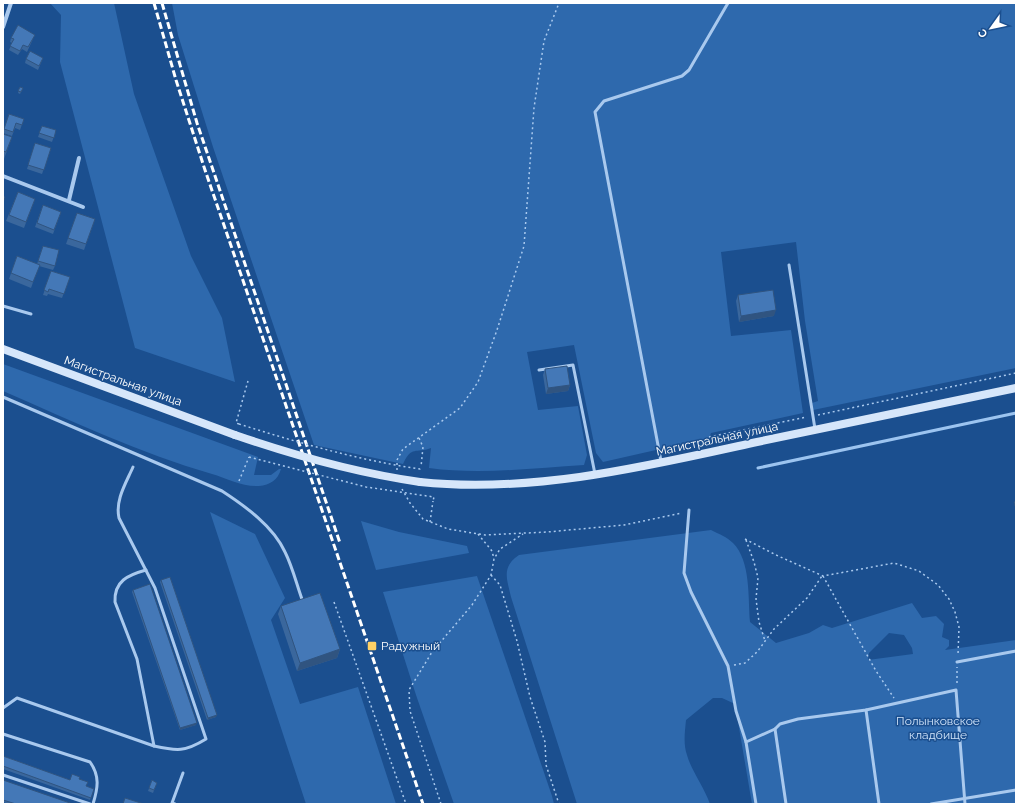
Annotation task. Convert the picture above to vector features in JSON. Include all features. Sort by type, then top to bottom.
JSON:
[{"type":"main road","name":"Магистральная улица","points":[[3,349],[235,435],[310,459],[392,478],[420,482],[468,485],[511,483],[595,474],[661,463],[1016,388]]},
{"type":"street","points":[[3,27],[11,3]]},
{"type":"street","points":[[69,200],[79,158]]},
{"type":"street","points":[[3,176],[69,200],[83,207]]},
{"type":"lane","points":[[661,463],[595,112],[604,101],[682,76],[690,70],[728,3]]},
{"type":"lane","points":[[789,265],[815,430]]},
{"type":"lane","points":[[3,306],[31,314]]},
{"type":"lane","points":[[539,370],[573,365],[595,474]]},
{"type":"lane","points":[[3,397],[222,491],[238,502],[272,533],[285,552],[305,607]]},
{"type":"lane","points":[[3,708],[17,698],[154,746],[177,751],[198,744],[206,739],[155,588],[119,518],[117,509],[124,486],[133,467]]},
{"type":"lane","points":[[689,510],[684,573],[691,592],[728,666],[736,711],[746,742],[756,804]]},
{"type":"lane","points":[[146,570],[125,578],[115,592],[115,602],[137,659],[154,746]]},
{"type":"lane","points":[[957,662],[1016,651]]},
{"type":"lane","points":[[746,742],[775,729],[780,724],[798,719],[866,710],[956,690],[965,804]]},
{"type":"lane","points":[[866,710],[879,804]]},
{"type":"lane","points":[[775,729],[786,804]]},
{"type":"lane","points":[[3,734],[90,762],[95,770],[98,781],[91,804],[3,774]]},
{"type":"lane","points":[[175,804],[172,803],[183,773]]},
{"type":"lane","points":[[931,804],[1016,790]]},
{"type":"path","points":[[398,474],[397,460],[402,449],[460,408],[478,382],[516,274],[524,246],[534,108],[544,40],[559,3]]},
{"type":"path","points":[[709,437],[1016,373]]},
{"type":"path","points":[[248,381],[236,423],[239,424],[318,448],[370,461],[420,469],[423,447],[419,438]]},
{"type":"path","points":[[239,481],[249,457],[366,487],[434,497],[430,522]]},
{"type":"path","points":[[401,487],[410,503],[423,519],[448,529],[477,534],[524,533],[624,525],[689,510]]},
{"type":"path","points":[[441,804],[410,710],[409,690],[432,652],[472,604],[492,575],[494,559],[500,549],[524,533]]},
{"type":"path","points":[[477,534],[486,542],[494,559]]},
{"type":"path","points":[[765,641],[759,622],[756,599],[758,578],[754,562],[745,539],[823,576],[894,563],[906,566],[928,577],[938,585],[949,599],[955,612],[959,627],[956,690]]},
{"type":"path","points":[[492,575],[500,585],[517,641],[530,697],[545,742],[546,766],[559,804]]},
{"type":"path","points":[[728,666],[745,663],[774,629],[807,598],[823,576]]},
{"type":"path","points":[[823,576],[876,671],[898,704]]},
{"type":"path","points":[[334,602],[406,804]]},
{"type":"green space","points":[[50,3],[114,3],[134,94],[191,256],[222,318],[235,382],[135,348],[60,62],[61,15]]},
{"type":"green space","points":[[172,3],[1016,3],[1016,368],[813,410],[812,403],[818,401],[805,321],[796,242],[721,252],[731,336],[791,330],[803,413],[711,433],[709,438],[603,462],[596,453],[574,345],[527,352],[538,410],[578,406],[587,455],[584,465],[487,471],[448,470],[429,468],[431,448],[412,452],[403,464],[314,445],[213,147],[178,35]]},
{"type":"green space","points":[[3,364],[258,457],[254,475],[271,475],[281,469],[280,473],[276,479],[267,484],[259,486],[247,485],[185,466],[132,446],[3,391]]},
{"type":"green space","points":[[210,512],[255,534],[285,598],[271,620],[300,704],[358,687],[396,804],[306,804]]},
{"type":"green space","points":[[361,521],[399,532],[467,546],[469,553],[376,570]]},
{"type":"green space","name":"Полынковское кладбище","points":[[711,530],[728,539],[739,551],[748,580],[750,622],[776,643],[809,633],[823,625],[832,628],[912,603],[922,618],[936,616],[944,624],[942,637],[949,640],[949,646],[945,650],[1016,640],[1016,804],[752,804],[735,704],[722,698],[713,698],[686,720],[685,738],[685,746],[689,761],[710,804],[577,804],[508,585],[508,569],[513,560],[519,555]],"holes":[[[889,633],[904,635],[912,648],[913,654],[868,660],[869,653]]]},
{"type":"green space","points":[[477,576],[554,804],[454,804],[416,695],[383,592]]},
{"type":"building","points":[[18,25],[35,35],[28,47],[23,45],[20,51],[10,46],[14,39],[11,38]]},
{"type":"building","points":[[30,51],[43,58],[39,66],[26,59]]},
{"type":"building","points":[[20,87],[23,88],[21,92],[18,91]]},
{"type":"building","points":[[9,114],[24,119],[22,125],[16,123],[13,132],[4,129]]},
{"type":"building","points":[[42,126],[56,130],[54,138],[39,133]]},
{"type":"building","points":[[3,134],[12,137],[6,152],[3,151]]},
{"type":"building","points":[[35,143],[51,148],[44,170],[28,165]]},
{"type":"building","points":[[18,192],[35,199],[26,222],[9,215]]},
{"type":"building","points":[[43,205],[61,212],[54,230],[37,223]]},
{"type":"building","points":[[77,213],[95,219],[86,244],[68,238]]},
{"type":"building","points":[[43,246],[59,250],[55,266],[38,261]]},
{"type":"building","points":[[17,256],[40,265],[33,282],[11,273]]},
{"type":"building","points":[[51,271],[70,277],[64,294],[49,289],[48,292],[44,290]]},
{"type":"building","points":[[773,290],[776,310],[741,316],[738,295]]},
{"type":"building","points":[[567,366],[570,385],[548,388],[545,369]]},
{"type":"building","points":[[170,577],[217,715],[208,718],[161,580]]},
{"type":"building","points":[[150,584],[197,723],[180,728],[133,590]]},
{"type":"building","points":[[320,593],[340,649],[300,663],[281,606]]},
{"type":"building","points":[[3,756],[70,780],[72,774],[80,777],[79,779],[88,782],[86,786],[94,789],[91,798],[3,766]]},
{"type":"building","points":[[3,780],[73,804],[16,804],[3,800]]},
{"type":"building","points":[[152,780],[157,783],[154,790],[149,788]]},
{"type":"building","points":[[125,798],[144,804],[123,804]]},
{"type":"waterway","points":[[758,468],[1016,413]]},
{"type":"railway","points":[[154,3],[176,80],[205,170],[423,804]]},
{"type":"railway","points":[[162,3],[197,123],[340,543]]},
{"type":"place","name":"Радужный","points":[[372,646]]}]
